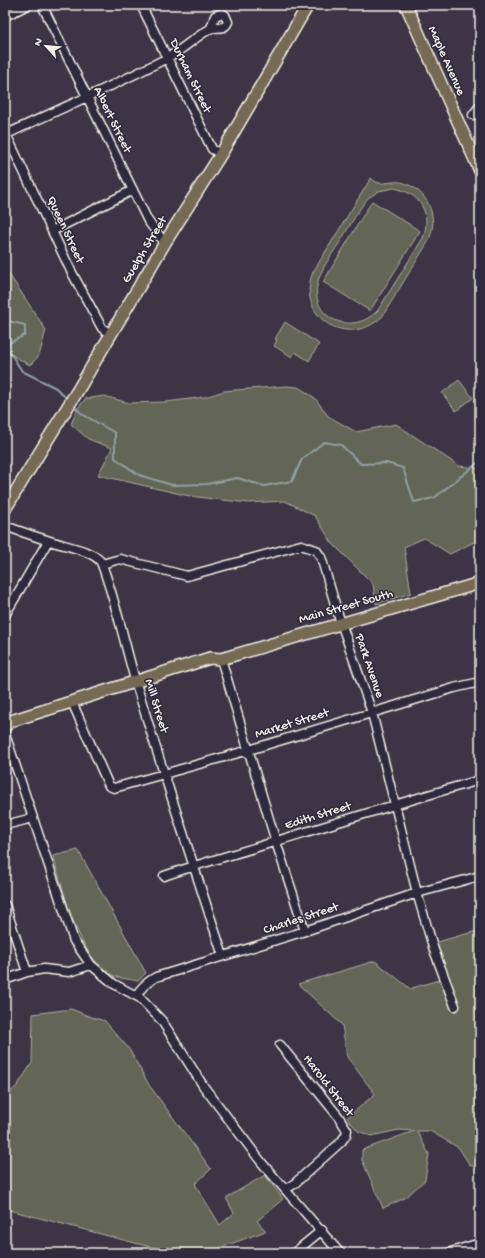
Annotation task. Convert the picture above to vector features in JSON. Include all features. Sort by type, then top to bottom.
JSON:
[{"type":"main road","name":"Guelph Street","points":[[5,509],[9,497],[78,390],[166,241],[221,154],[308,5]]},
{"type":"main road","name":"Maple Avenue","points":[[406,5],[480,172]]},
{"type":"main road","name":"Main Street South","points":[[5,726],[11,721],[137,686],[210,658],[221,659],[480,583]]},
{"type":"street","points":[[5,16],[28,5]]},
{"type":"street","name":"Albert Street","points":[[42,5],[148,221],[161,238],[166,241]]},
{"type":"street","name":"Durham Street","points":[[142,5],[212,149],[221,154]]},
{"type":"street","points":[[5,134],[88,97],[168,57],[211,28]]},
{"type":"street","points":[[473,115],[480,106]]},
{"type":"street","name":"Queen Street","points":[[5,134],[71,271],[102,328],[110,334]]},
{"type":"street","points":[[52,230],[133,190]]},
{"type":"street","points":[[5,525],[48,541],[86,552],[98,558],[102,564]]},
{"type":"street","points":[[5,615],[7,606],[48,541]]},
{"type":"street","name":"Park Avenue","points":[[102,564],[120,559],[187,576],[301,545],[316,550],[321,557],[372,713],[417,893],[434,950],[455,1006]]},
{"type":"street","name":"Mill Street","points":[[102,564],[111,590],[137,686],[193,866],[223,956]]},
{"type":"street","points":[[221,659],[276,842],[305,931]]},
{"type":"street","name":"Market Street","points":[[73,705],[109,786],[112,788],[480,683]]},
{"type":"street","points":[[5,734],[74,941],[91,965],[114,984],[140,998],[162,1021],[204,1087],[262,1163],[322,1230],[340,1253]]},
{"type":"street","name":"Edith Street","points":[[164,876],[395,804],[480,780]]},
{"type":"street","points":[[5,825],[33,818]]},
{"type":"street","name":"Charles Street","points":[[136,996],[149,980],[156,977],[305,931],[417,893],[480,876]]},
{"type":"street","points":[[5,905],[27,972]]},
{"type":"street","points":[[5,980],[27,972],[44,969],[69,972],[91,965]]},
{"type":"street","name":"Harold Street","points":[[280,1045],[338,1116],[347,1130],[346,1135],[341,1142],[294,1184],[286,1189]]},
{"type":"street","points":[[294,1253],[322,1230]]},
{"type":"street","points":[[448,1253],[480,1243]]},
{"type":"green space","points":[[371,178],[379,183],[401,182],[418,191],[425,198],[432,214],[433,223],[428,242],[382,317],[368,326],[354,330],[340,329],[327,323],[317,314],[311,302],[309,288],[313,272]],"holes":[[[394,188],[411,194],[417,199],[425,213],[426,220],[423,238],[378,310],[368,318],[358,322],[347,323],[337,321],[328,316],[321,308],[317,298],[318,280],[324,267],[368,198],[379,191]]]},
{"type":"green space","points":[[372,201],[420,231],[370,311],[323,282]]},
{"type":"green space","points":[[5,268],[46,330],[39,356],[30,365],[15,357],[5,348]]},
{"type":"green space","points":[[285,322],[319,344],[309,361],[295,352],[292,357],[274,346],[277,340],[275,339]]},
{"type":"green space","points":[[459,380],[473,398],[456,411],[442,393]]},
{"type":"green space","points":[[286,386],[298,387],[315,398],[328,416],[356,432],[396,424],[459,466],[480,467],[480,539],[450,554],[424,538],[404,547],[411,593],[376,604],[373,584],[332,543],[315,516],[285,501],[248,503],[189,496],[98,475],[112,448],[88,439],[71,424],[78,408],[85,399],[104,396],[129,403],[166,402],[205,397],[224,391]]},
{"type":"green space","points":[[78,850],[146,973],[138,981],[114,976],[101,968],[82,940],[74,923],[53,856]]},
{"type":"green space","points":[[480,930],[480,1171],[469,1164],[459,1148],[430,1131],[417,1131],[429,1154],[425,1180],[405,1198],[383,1208],[362,1160],[362,1150],[414,1131],[399,1130],[371,1136],[358,1131],[347,1118],[375,1094],[347,1057],[342,1025],[298,984],[375,961],[412,990],[412,988],[442,979],[434,943]]},
{"type":"green space","points":[[71,1009],[105,1021],[129,1049],[149,1085],[211,1169],[195,1184],[220,1225],[234,1213],[226,1198],[265,1175],[283,1199],[257,1221],[266,1231],[214,1250],[162,1250],[5,1209],[5,1097],[17,1086],[32,1063],[33,1014]]},
{"type":"waterway","points":[[5,316],[8,321],[25,325],[25,335],[5,345],[22,371],[56,388],[67,399]]},
{"type":"waterway","points":[[73,405],[82,414],[115,433],[115,458],[139,475],[172,485],[207,484],[237,478],[264,486],[292,481],[302,459],[324,442],[341,445],[361,464],[386,463],[403,468],[414,502],[434,498],[480,461]]}]
